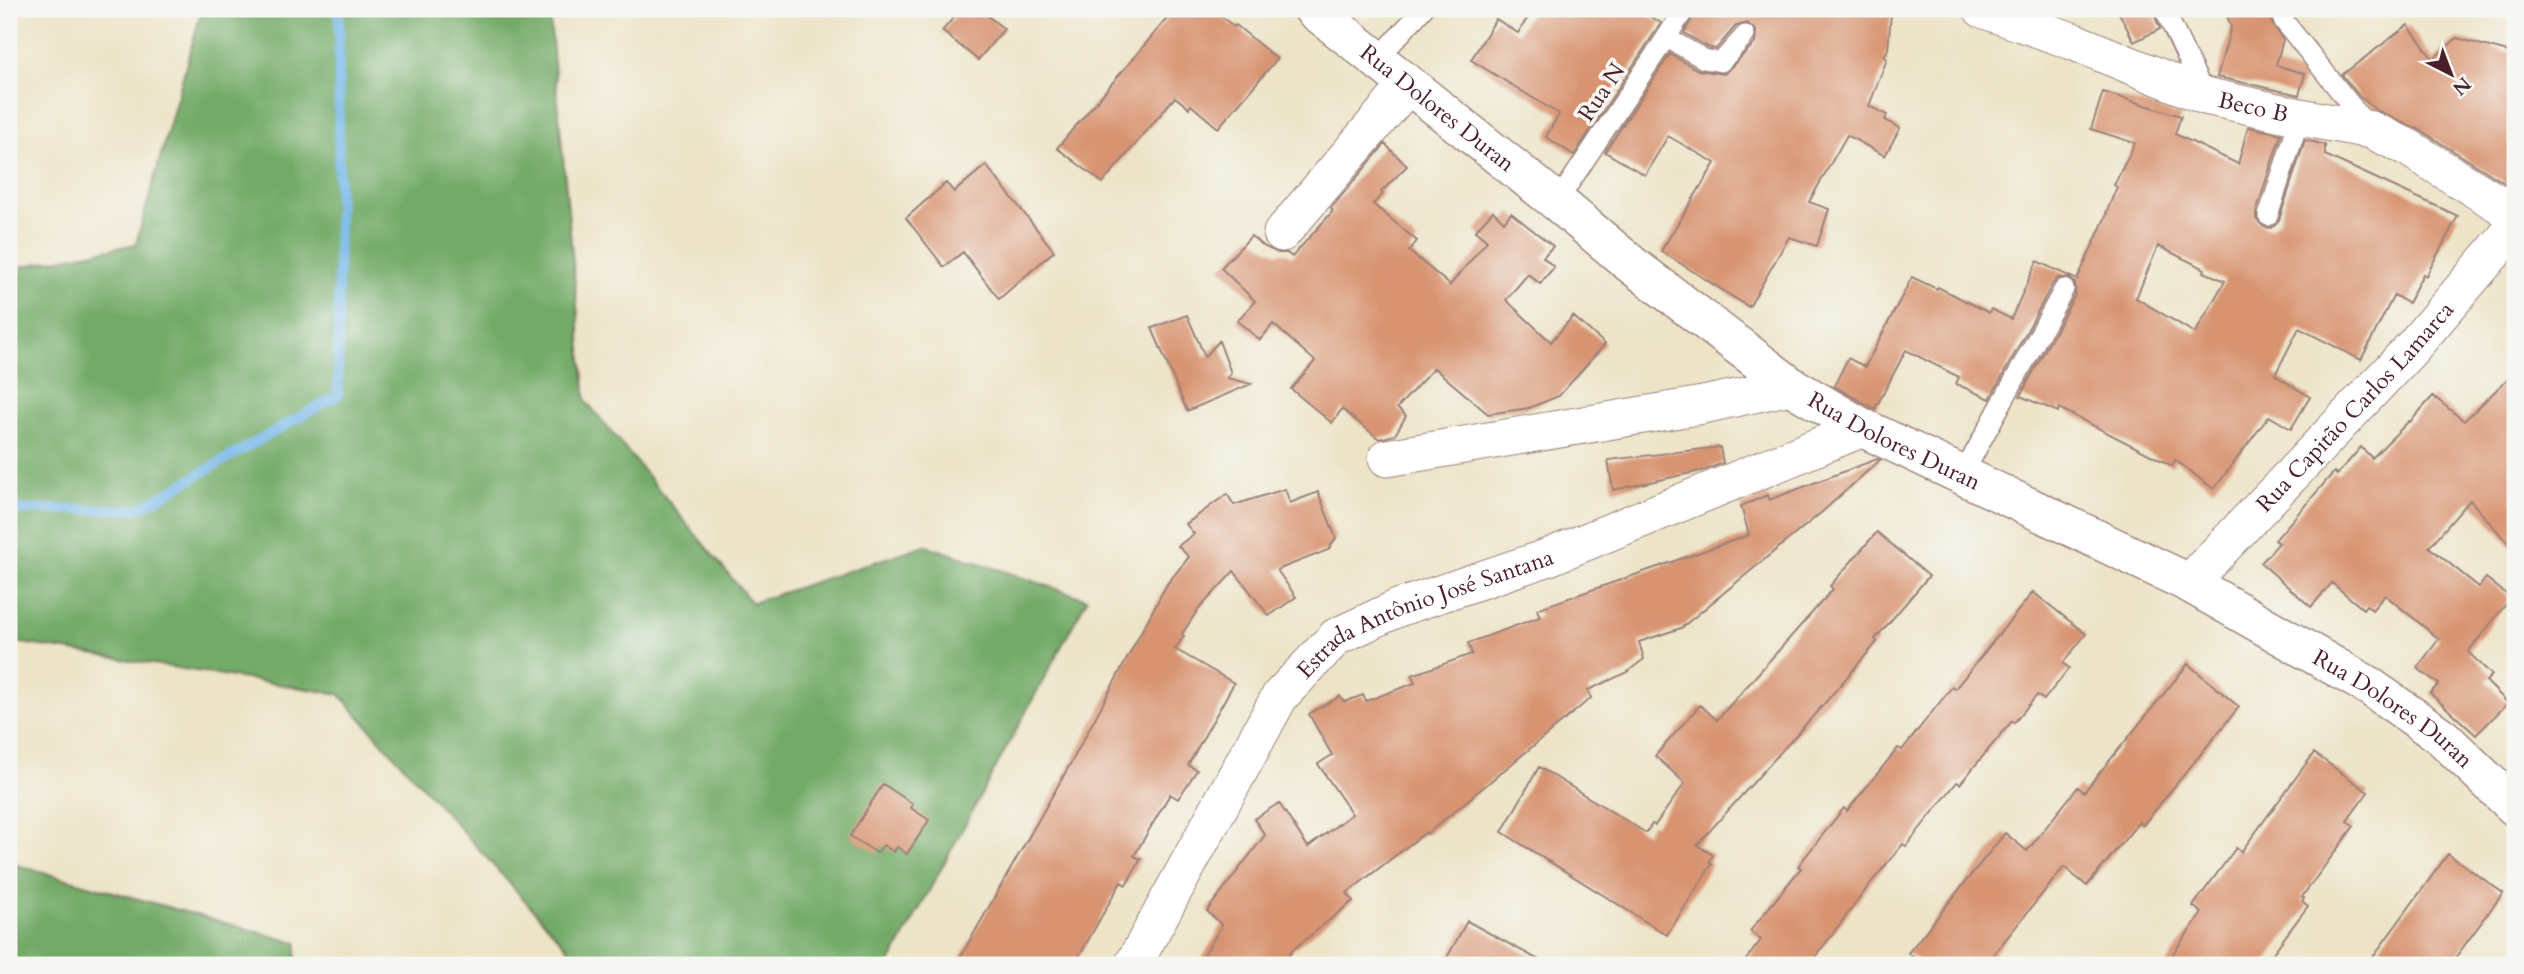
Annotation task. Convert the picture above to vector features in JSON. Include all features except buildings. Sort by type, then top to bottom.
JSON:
[{"type":"street","name":"Rua Dolores Duran","points":[[1313,9],[1557,202],[1632,265],[1791,386],[1863,429],[2189,583],[2370,685],[2442,737],[2515,807]]},
{"type":"street","name":"Beco B","points":[[1982,9],[2072,41],[2205,96],[2371,130],[2418,153],[2515,214]]},
{"type":"street","points":[[1282,233],[1408,85]]},
{"type":"street","name":"Rua Capitão Carlos Lamarca","points":[[2189,583],[2410,350],[2515,227]]},
{"type":"street","points":[[1387,458],[1703,405],[1791,386]]},
{"type":"street","name":"Estrada Antônio José Santana","points":[[1133,965],[1280,696],[1336,637],[1398,608],[1549,557],[1863,429]]},
{"type":"lane","points":[[1377,60],[1423,9]]},
{"type":"lane","name":"Rua N","points":[[1557,202],[1685,9]]},
{"type":"lane","points":[[2164,9],[2205,96]]},
{"type":"lane","points":[[2283,20],[2371,130]]},
{"type":"lane","points":[[1667,38],[1704,59],[1721,62],[1745,35]]},
{"type":"lane","points":[[2268,216],[2300,117]]},
{"type":"lane","points":[[1962,476],[2064,289]]},
{"type":"green space","points":[[202,9],[549,9],[586,401],[752,603],[925,545],[1087,599],[889,965],[583,965],[339,694],[9,641],[9,269],[136,244]]},
{"type":"green space","points":[[9,863],[297,943],[295,965],[9,965]]},
{"type":"waterway","points":[[9,510],[139,509],[338,395],[339,9]]}]
